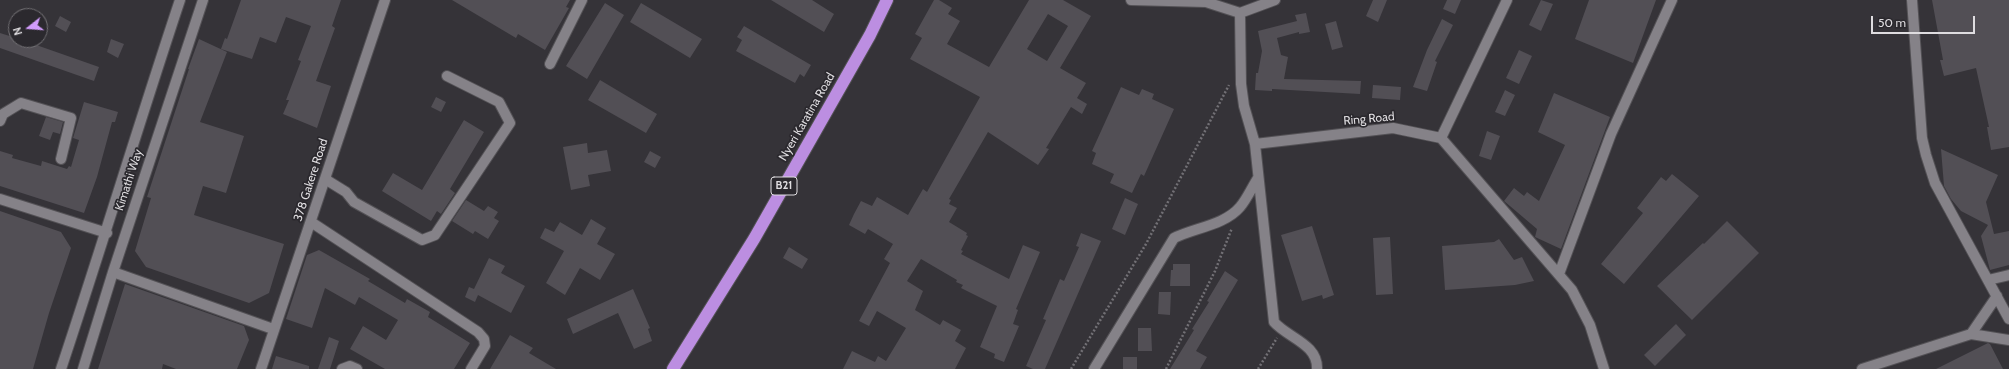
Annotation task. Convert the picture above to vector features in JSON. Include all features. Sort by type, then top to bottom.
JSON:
[{"type":"highway","name":"Nyeri Karatina Road","points":[[673,369],[754,238],[870,35],[888,0]]},
{"type":"street","name":"Kimathi Way","points":[[61,369],[107,233],[141,118],[180,0]]},
{"type":"street","name":"Kimathi Way","points":[[83,369],[112,272],[203,0]]},
{"type":"street","name":"378 Gakere Road","points":[[261,369],[273,329],[311,222],[385,0]]},
{"type":"street","points":[[550,64],[582,0]]},
{"type":"street","points":[[1131,0],[1206,2],[1240,12],[1275,0]]},
{"type":"street","points":[[1507,0],[1441,138],[1572,290],[1590,325],[1604,369]]},
{"type":"street","points":[[1559,274],[1612,134],[1672,0]]},
{"type":"street","points":[[1912,0],[1922,138],[1926,155],[1935,183],[2009,318]]},
{"type":"street","points":[[1240,12],[1241,84],[1244,106],[1255,144],[1272,290],[1272,313],[1274,322],[1281,330],[1308,347],[1317,361],[1317,369]]},
{"type":"street","points":[[325,179],[346,192],[354,202],[422,240],[435,235],[510,123],[499,102],[447,76]]},
{"type":"street","points":[[0,121],[3,114],[22,103],[71,118],[61,158]]},
{"type":"street","name":"Ring Road","points":[[1255,144],[1393,128],[1441,138]]},
{"type":"street","points":[[1094,369],[1174,238],[1189,230],[1226,218],[1240,208],[1258,178]]},
{"type":"street","points":[[0,200],[107,233]]},
{"type":"street","points":[[311,222],[478,332],[484,339],[485,346],[471,369]]},
{"type":"street","points":[[112,272],[273,329]]},
{"type":"street","points":[[1988,280],[2009,275]]},
{"type":"street","points":[[1971,334],[1997,296]]},
{"type":"street","points":[[1862,369],[1971,334],[2009,340]]},
{"type":"street","points":[[342,369],[350,366],[357,369]]},
{"type":"path","points":[[1071,369],[1146,244],[1232,81]]},
{"type":"path","points":[[1166,369],[1215,271],[1240,208]]},
{"type":"path","points":[[1258,369],[1281,330]]},
{"type":"building","points":[[241,0],[341,0],[332,26],[335,28],[316,81],[331,86],[317,128],[283,114],[289,100],[286,100],[301,61],[298,60],[311,26],[286,17],[276,43],[260,37],[252,59],[221,49],[225,38],[227,39]]},
{"type":"building","points":[[452,0],[570,0],[566,7],[569,8],[545,50],[518,34],[516,38]]},
{"type":"building","points":[[771,0],[812,0],[834,14],[824,32]]},
{"type":"building","points":[[934,0],[939,0],[952,8],[948,14],[960,21],[947,44],[989,67],[1029,0],[1063,0],[1091,16],[1060,68],[1086,83],[1077,98],[1087,104],[1082,114],[1071,107],[1046,148],[1049,149],[1038,165],[988,132],[949,199],[951,200],[949,204],[957,208],[949,222],[967,233],[966,235],[968,236],[961,250],[963,251],[961,254],[1009,279],[1023,245],[1040,252],[1016,309],[1018,310],[1013,324],[1019,326],[1004,362],[994,358],[995,354],[980,347],[997,306],[961,288],[963,285],[956,282],[957,280],[921,259],[907,281],[923,291],[915,310],[940,325],[943,320],[961,330],[955,341],[966,348],[955,369],[843,369],[852,351],[875,362],[878,356],[886,361],[906,328],[877,311],[869,326],[859,321],[890,263],[884,259],[893,244],[868,229],[865,234],[849,225],[854,214],[861,201],[872,206],[877,197],[908,215],[923,189],[927,192],[980,97],[910,59],[922,38],[915,34]],"holes":[[[1048,14],[1068,26],[1047,61],[1027,49]]]},
{"type":"building","points":[[1373,0],[1387,0],[1378,22],[1366,16]]},
{"type":"building","points":[[1447,0],[1461,0],[1455,14],[1443,9]]},
{"type":"building","points":[[1541,0],[1553,4],[1541,31],[1529,25]]},
{"type":"building","points":[[1589,0],[1656,0],[1633,63],[1575,39]]},
{"type":"building","points":[[1932,0],[2009,0],[2009,147],[1991,150],[1987,127],[1989,127],[1976,68],[1944,76],[1940,60],[1943,60]]},
{"type":"building","points":[[605,3],[624,15],[587,79],[566,66]]},
{"type":"building","points":[[641,3],[702,39],[690,58],[630,22]]},
{"type":"building","points":[[1306,13],[1310,32],[1299,34],[1299,32],[1277,38],[1281,55],[1288,57],[1284,79],[1361,81],[1360,94],[1272,89],[1272,91],[1255,90],[1256,73],[1258,73],[1262,51],[1258,31],[1297,21],[1295,15]]},
{"type":"building","points":[[60,16],[71,22],[66,32],[55,26]]},
{"type":"building","points":[[1442,19],[1453,25],[1435,61],[1437,62],[1427,91],[1413,87],[1427,50]]},
{"type":"building","points":[[1336,21],[1343,47],[1332,50],[1325,24]]},
{"type":"building","points":[[744,26],[811,65],[804,77],[800,74],[795,83],[736,51],[742,40],[737,37]]},
{"type":"building","points":[[0,33],[8,36],[8,48],[45,48],[99,67],[94,81],[0,48]]},
{"type":"building","points":[[111,39],[124,44],[118,58],[107,52]]},
{"type":"building","points":[[199,39],[227,52],[200,122],[244,136],[226,193],[203,186],[194,215],[284,244],[269,293],[249,303],[146,267],[135,251],[151,198],[147,197]]},
{"type":"building","points":[[1519,50],[1532,56],[1519,84],[1506,78]]},
{"type":"building","points":[[600,80],[657,114],[646,133],[588,100]]},
{"type":"building","points":[[1373,85],[1401,87],[1400,100],[1372,98]]},
{"type":"building","points":[[1121,87],[1139,95],[1142,89],[1154,94],[1152,99],[1174,109],[1144,176],[1141,174],[1132,193],[1110,183],[1114,174],[1092,164],[1096,153],[1092,151]]},
{"type":"building","points":[[1505,90],[1515,95],[1505,116],[1495,112]]},
{"type":"building","points":[[1554,93],[1610,117],[1561,249],[1535,237],[1537,229],[1504,201],[1514,188],[1524,196],[1527,192],[1539,201],[1565,145],[1538,132]]},
{"type":"building","points":[[436,97],[446,102],[441,112],[431,107]]},
{"type":"building","points":[[84,102],[118,112],[115,122],[112,122],[97,177],[84,213],[0,186],[0,151],[13,155],[12,158],[41,166],[42,161],[67,169],[69,166],[71,167],[79,140],[73,138]]},
{"type":"building","points":[[46,117],[63,122],[60,134],[53,132],[50,140],[39,136]]},
{"type":"building","points":[[464,120],[484,132],[450,189],[455,193],[441,214],[437,211],[431,221],[382,191],[393,173],[422,190]]},
{"type":"building","points":[[1487,131],[1500,136],[1491,160],[1479,156]]},
{"type":"building","points":[[587,143],[588,153],[607,150],[611,171],[588,175],[590,186],[571,190],[563,147]]},
{"type":"building","points":[[1941,149],[1998,175],[1986,202],[1994,234],[2009,231],[2009,265],[1990,270],[1981,236],[1988,225],[1961,211],[1951,199],[1944,186]]},
{"type":"building","points":[[650,151],[661,157],[655,168],[644,162]]},
{"type":"building","points":[[1672,174],[1699,196],[1624,284],[1601,264],[1643,213],[1637,208],[1661,177],[1666,181]]},
{"type":"building","points":[[1125,198],[1138,204],[1125,235],[1112,229]]},
{"type":"building","points":[[466,200],[484,211],[488,206],[498,212],[494,218],[499,221],[488,239],[475,231],[473,234],[452,221]]},
{"type":"building","points":[[0,211],[61,232],[71,248],[49,313],[33,369],[0,369]]},
{"type":"building","points":[[591,219],[606,228],[597,244],[615,254],[600,280],[580,268],[565,295],[546,283],[564,251],[540,238],[545,228],[554,232],[560,222],[582,235]]},
{"type":"building","points":[[1727,221],[1759,253],[1692,320],[1657,286],[1703,243],[1704,244]]},
{"type":"building","points":[[1312,226],[1334,295],[1323,299],[1322,295],[1302,301],[1281,235]]},
{"type":"building","points":[[1081,233],[1101,241],[1045,369],[1033,369],[1026,366],[1046,320],[1043,319],[1060,279],[1064,281],[1079,247],[1076,246]]},
{"type":"building","points":[[1390,237],[1393,294],[1376,295],[1373,238]]},
{"type":"building","points":[[1499,239],[1514,260],[1522,257],[1534,281],[1515,285],[1445,290],[1442,246],[1494,242]]},
{"type":"building","points":[[789,247],[808,259],[802,269],[783,258]]},
{"type":"building","points":[[319,250],[370,279],[368,281],[405,303],[407,299],[430,312],[428,317],[470,343],[454,369],[385,369],[350,349],[363,326],[386,340],[398,320],[359,297],[355,305],[325,288],[312,328],[286,319],[307,255]]},
{"type":"building","points":[[489,258],[505,266],[501,273],[525,286],[511,313],[478,295],[475,302],[465,297],[469,287],[474,289]]},
{"type":"building","points":[[1173,264],[1190,264],[1190,286],[1170,286]]},
{"type":"building","points":[[1225,271],[1238,280],[1196,351],[1207,357],[1200,369],[1170,369],[1194,330],[1192,329],[1209,302],[1207,301]]},
{"type":"building","points":[[125,284],[244,326],[249,340],[237,369],[176,369],[163,364],[162,369],[98,369]]},
{"type":"building","points":[[633,289],[650,328],[648,329],[652,341],[634,349],[618,313],[573,334],[567,319]]},
{"type":"building","points":[[1159,292],[1171,292],[1170,315],[1158,314]]},
{"type":"building","points":[[1676,324],[1686,335],[1655,366],[1644,355]]},
{"type":"building","points":[[1138,328],[1151,328],[1152,351],[1138,351]]},
{"type":"building","points":[[510,335],[533,348],[529,353],[556,369],[490,369]]},
{"type":"building","points":[[329,337],[339,341],[330,369],[318,369]]},
{"type":"building","points":[[1988,343],[1990,344],[2003,369],[1936,369]]},
{"type":"building","points":[[276,356],[309,366],[309,369],[272,369]]},
{"type":"building","points":[[1123,357],[1137,357],[1137,369],[1123,369]]}]
